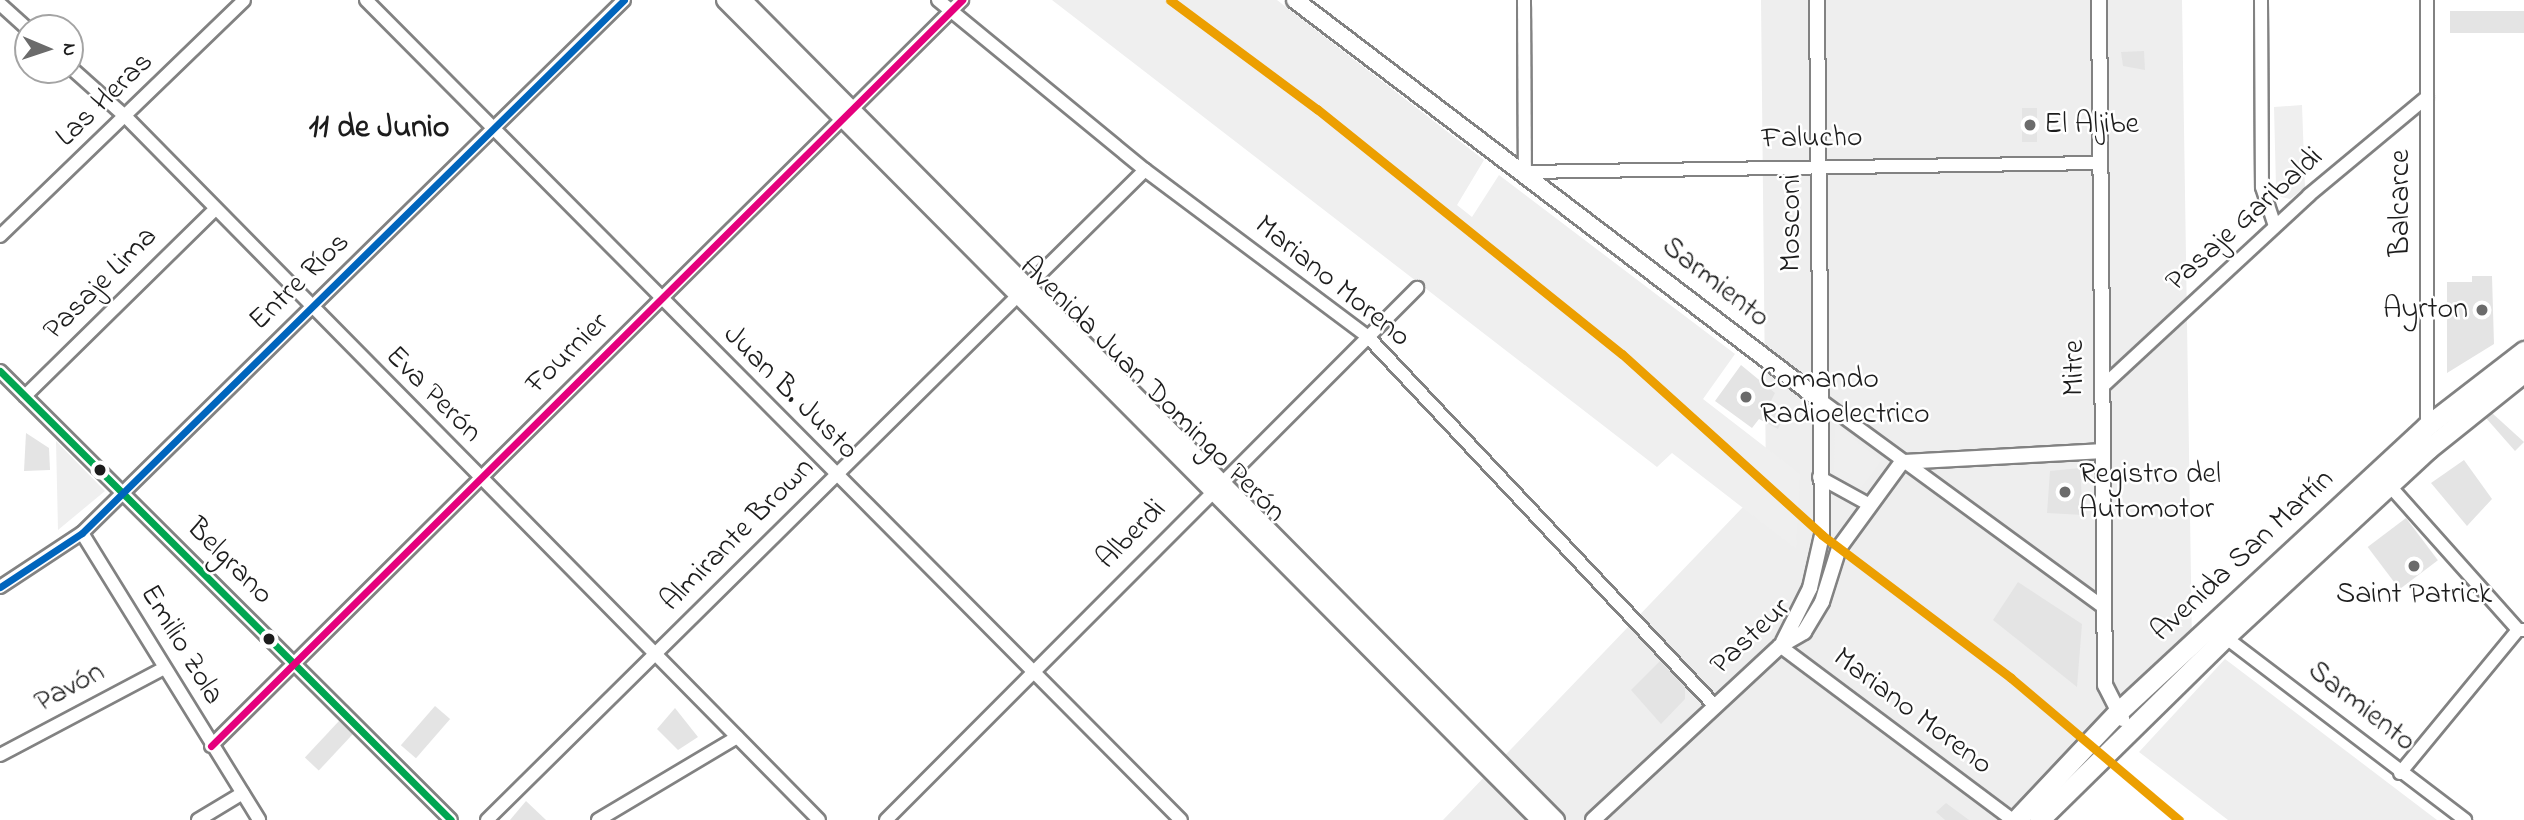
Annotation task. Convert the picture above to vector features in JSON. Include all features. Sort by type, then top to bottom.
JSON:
[{"type":"main road","name":"Avenida Juan Domingo Perón","points":[[725,0],[848,115],[1218,487],[1556,820]]},
{"type":"main road","name":"Avenida Juan Domingo Perón","points":[[743,0],[848,115]]},
{"type":"main road","name":"Sarmiento","points":[[1295,0],[1525,172],[1819,399]]},
{"type":"main road","name":"Avenida San Martín","points":[[2014,820],[2118,713],[2427,426],[2524,351]]},
{"type":"main road","name":"Avenida San Martín","points":[[2039,820],[2225,637],[2389,485],[2428,449],[2524,372]]},
{"type":"main road","name":"Avenida Juan Domingo Perón","points":[[1218,487],[1540,820]]},
{"type":"street","name":"Las Heras","points":[[0,236],[244,0]]},
{"type":"street","name":"Juan B. Justo","points":[[366,0],[659,301],[1181,820]]},
{"type":"street","name":"Entre Ríos","points":[[0,587],[82,533],[624,0]]},
{"type":"street","name":"Mariano Moreno","points":[[938,0],[1145,170],[1368,337],[1715,706]]},
{"type":"street","name":"Fournier","points":[[211,746],[296,666],[479,478],[953,13],[962,0]]},
{"type":"street","points":[[1524,0],[1525,172]]},
{"type":"street","name":"Mosconi","points":[[1780,646],[1810,588],[1821,547],[1817,0]]},
{"type":"street","name":"Mitre","points":[[2099,0],[2105,685],[2118,713],[2131,728]]},
{"type":"street","points":[[2262,0],[2262,187],[2275,226]]},
{"type":"street","name":"Balcarce","points":[[2427,0],[2428,449]]},
{"type":"street","points":[[0,4],[14,16]]},
{"type":"street","name":"Eva Perón","points":[[84,80],[126,117],[213,211],[819,820]]},
{"type":"street","name":"Pasaje Garibaldi","points":[[2102,387],[2275,226],[2427,97]]},
{"type":"street","name":"Falucho","points":[[1525,172],[1818,165],[2100,163]]},
{"type":"street","name":"Almirante Brown","points":[[487,820],[1145,170]]},
{"type":"street","name":"Pasaje Lima","points":[[25,396],[213,211]]},
{"type":"street","name":"Alberdi","points":[[886,820],[1417,288]]},
{"type":"street","name":"Belgrano","points":[[0,371],[451,820]]},
{"type":"street","name":"Sarmiento","points":[[1819,399],[2103,607]]},
{"type":"street","points":[[1902,462],[2102,451]]},
{"type":"street","name":"Pasteur","points":[[1592,820],[1780,646],[1804,632],[1822,602],[1839,548],[1902,462]]},
{"type":"street","points":[[1819,477],[1868,505]]},
{"type":"street","points":[[2389,485],[2521,630],[2400,773]]},
{"type":"street","name":"Emilio Zola","points":[[82,533],[259,820]]},
{"type":"street","name":"Sarmiento","points":[[2225,637],[2465,820]]},
{"type":"street","name":"Mariano Moreno","points":[[1780,646],[2014,820]]},
{"type":"street","name":"Pavón","points":[[0,755],[164,668]]},
{"type":"street","points":[[598,820],[737,737]]},
{"type":"street","points":[[198,820],[243,793]]},
{"type":"shaded area","points":[[1052,0],[1277,0],[1484,160],[1457,205],[1472,217],[1499,175],[1735,354],[1703,399],[1800,474],[1796,549],[1672,453],[1657,467]]},
{"type":"shaded area","points":[[1761,0],[2182,0],[2192,644],[2042,820],[1443,820],[1766,483]]},
{"type":"shaded area","points":[[2302,105],[2305,188],[2290,199],[2281,197],[2276,187],[2274,107]]},
{"type":"shaded area","points":[[1835,424],[1881,461],[1859,490],[1834,476]]},
{"type":"shaded area","points":[[56,441],[105,491],[58,530]]},
{"type":"shaded area","points":[[2225,659],[2437,820],[2228,820],[2139,752]]},
{"type":"building","points":[[2450,11],[2524,11],[2524,33],[2450,33]]},
{"type":"building","points":[[2144,51],[2145,70],[2123,66],[2121,52]]},
{"type":"building","name":"El Aljibe","points":[[2022,108],[2037,108],[2037,142],[2022,142]]},
{"type":"building","points":[[2472,276],[2492,276],[2494,344],[2447,373],[2447,282],[2472,282]]},
{"type":"building","name":"Comando Radioelectrico","points":[[1741,365],[1775,393],[1768,407],[1783,419],[1778,429],[1759,419],[1752,428],[1715,401]]},
{"type":"building","points":[[2492,413],[2524,442],[2515,451],[2486,418]]},
{"type":"building","points":[[26,433],[49,448],[50,470],[24,471]]},
{"type":"building","points":[[2464,460],[2492,499],[2467,526],[2431,483]]},
{"type":"building","name":"Registro del Automotor","points":[[2080,468],[2083,515],[2047,513],[2050,471]]},
{"type":"building","points":[[2406,518],[2438,560],[2400,589],[2368,547]]},
{"type":"building","points":[[2018,582],[2082,624],[2077,687],[1993,620]]},
{"type":"building","points":[[1660,661],[1685,687],[1685,699],[1661,724],[1631,690]]},
{"type":"building","points":[[435,706],[450,719],[416,758],[401,745]]},
{"type":"building","points":[[675,708],[698,737],[678,750],[657,729]]},
{"type":"building","points":[[339,721],[353,734],[319,771],[305,758]]},
{"type":"building","points":[[526,801],[546,820],[510,820]]},
{"type":"building","points":[[1946,803],[1969,820],[1945,820],[1936,812]]},
{"type":"transit line","points":[[0,587],[82,533],[624,0]]},
{"type":"transit line","points":[[211,746],[962,0]]},
{"type":"transit line","points":[[1170,0],[1317,109],[1622,354],[1822,535],[2011,678],[2179,820]]},
{"type":"transit line","points":[[0,371],[451,820]]},
{"type":"place","name":"El Aljibe","points":[[2030,125]]},
{"type":"place","name":"Ayrton","points":[[2482,310]]},
{"type":"place","name":"Comando Radioelectrico","points":[[1746,397]]},
{"type":"place","name":"Registro del Automotor","points":[[2065,492]]},
{"type":"place","name":"Saint Patrick","points":[[2414,566]]},
{"type":"district","name":"11 de Junio","points":[[379,129]]}]
